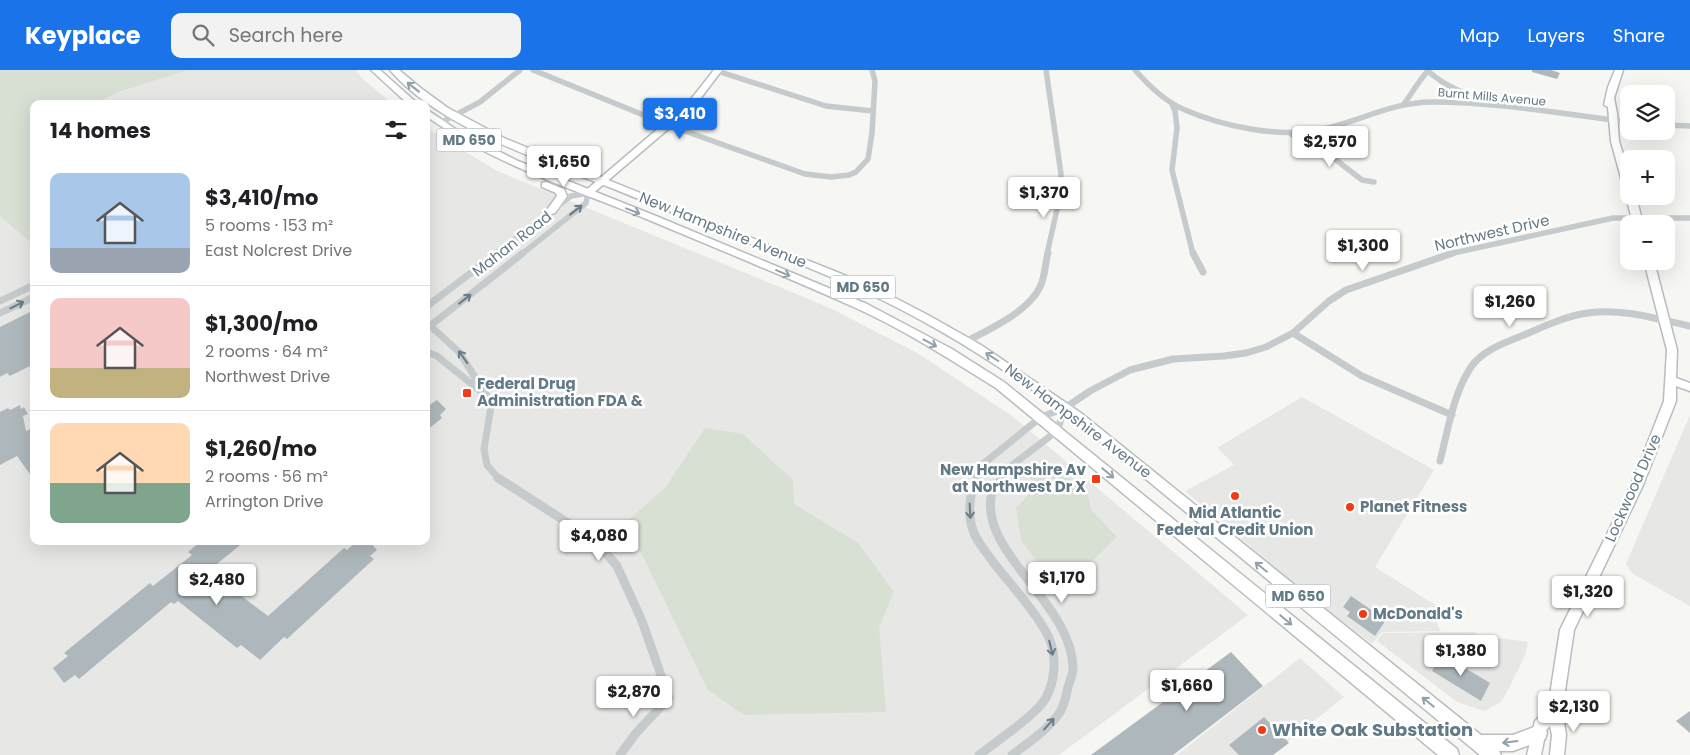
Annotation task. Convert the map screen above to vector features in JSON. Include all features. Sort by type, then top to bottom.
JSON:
[{"type":"main road","points":[[376,70],[410,100]]},
{"type":"main road","name":"New Hampshire Avenue","points":[[394,70],[415,88],[455,115],[516,146],[870,290],[906,307],[967,341],[1007,366],[1065,408],[1493,755]]},
{"type":"main road","name":"New Hampshire Avenue","points":[[430,114],[480,146],[530,169],[863,307],[948,352],[1000,385],[1041,417],[1451,755]]},
{"type":"main road","points":[[530,169],[534,180],[560,191],[562,196],[549,212]]},
{"type":"main road","points":[[1479,744],[1513,743],[1538,733]]},
{"type":"street","points":[[442,122],[492,94],[520,70]]},
{"type":"street","points":[[533,70],[668,125],[805,174],[824,178],[834,178],[858,170],[869,157],[875,81],[872,70]]},
{"type":"street","points":[[588,193],[692,105],[717,70],[826,106],[872,111]]},
{"type":"street","points":[[967,341],[1020,310],[1034,297],[1040,287],[1060,196],[1061,174],[1046,70]]},
{"type":"street","name":"Burnt Mills Avenue","points":[[1135,70],[1154,91],[1184,110],[1228,124],[1291,134],[1320,130],[1403,104],[1440,102],[1521,109],[1620,121]]},
{"type":"street","points":[[1620,70],[1612,87],[1607,112],[1612,120],[1620,158]]},
{"type":"street","points":[[1403,104],[1416,89],[1420,79],[1427,71],[1434,77],[1462,91],[1521,109]]},
{"type":"street","points":[[1172,104],[1176,110],[1176,138],[1172,156],[1172,170],[1194,257],[1203,272]]},
{"type":"street","points":[[1675,125],[1690,126]]},
{"type":"street","points":[[1291,134],[1322,149],[1362,180],[1374,182]]},
{"type":"street","name":"Mahan Road","points":[[430,304],[571,196],[588,193],[586,203],[430,323]]},
{"type":"street","points":[[549,212],[563,221]]},
{"type":"street","name":"Northwest Drive","points":[[979,755],[1039,707],[1048,693],[1054,675],[1053,653],[1047,633],[986,552],[974,533],[970,515],[970,496],[973,484],[983,464],[1041,417],[1065,408],[1090,391],[1130,370],[1173,359],[1246,353],[1266,347],[1293,333],[1329,301],[1346,290],[1390,274],[1457,251],[1613,218],[1620,219]]},
{"type":"street","name":"Northwest Drive","points":[[1675,219],[1690,218]]},
{"type":"street","name":"Lockwood Drive","points":[[1557,755],[1559,735],[1555,711],[1567,630],[1637,485],[1670,401],[1672,350],[1651,270]]},
{"type":"street","points":[[0,301],[30,287]]},
{"type":"street","points":[[0,313],[30,299]]},
{"type":"street","points":[[1440,461],[1461,386],[1472,365],[1484,355],[1509,341],[1548,324],[1586,313],[1618,313],[1690,326]]},
{"type":"street","name":"Mahan Road","points":[[430,327],[462,355],[487,396],[491,407],[484,449],[487,465],[498,478],[596,541],[617,566],[642,621],[669,698],[636,733],[620,755]]},
{"type":"street","points":[[1293,333],[1362,376],[1452,415]]},
{"type":"street","points":[[430,353],[437,356],[487,396]]},
{"type":"street","points":[[1671,380],[1690,387]]},
{"type":"street","points":[[1012,755],[1047,727],[1063,706],[1072,682],[1072,654],[1059,621],[1002,545],[993,528],[989,517],[989,496],[1000,476],[1007,469],[1057,430],[1065,408]]},
{"type":"street","points":[[1534,755],[1540,726],[1555,711]]},
{"type":"shaded area","points":[[0,70],[188,70],[116,93],[102,100],[30,100],[30,242],[0,216]]},
{"type":"shaded area","points":[[188,70],[356,70],[362,78],[387,100],[94,100]]},
{"type":"shaded area","points":[[0,96],[30,112],[30,545],[430,545],[430,130],[497,171],[832,309],[919,354],[1012,416],[1248,615],[1059,755],[0,755]]},
{"type":"shaded area","points":[[1302,397],[1434,470],[1375,567],[1443,610],[1437,624],[1441,631],[1382,632],[1372,644],[1309,596],[1185,491],[1234,465],[1217,448]]},
{"type":"shaded area","points":[[1690,415],[1690,606],[1633,574],[1626,564]]},
{"type":"shaded area","points":[[705,428],[743,434],[793,480],[794,504],[858,543],[894,592],[879,627],[886,712],[744,715],[708,690],[626,522],[665,488]]},
{"type":"shaded area","points":[[1054,466],[1087,491],[1091,510],[1117,537],[1060,592],[1021,540],[1016,508],[1034,489],[1028,472]]},
{"type":"shaded area","points":[[1474,632],[1478,635],[1528,642],[1525,656],[1501,702],[1484,711],[1457,702],[1377,641],[1383,633]]},
{"type":"shaded area","points":[[1300,658],[1344,697],[1271,755],[1177,755]]},
{"type":"building","points":[[1532,70],[1551,70],[1560,73],[1557,79],[1532,72]]},
{"type":"building","points":[[30,312],[30,366],[10,376],[7,373],[0,377],[0,327]]},
{"type":"building","points":[[437,400],[446,409],[440,415],[442,418],[430,428],[430,404]]},
{"type":"building","points":[[20,405],[21,409],[24,407],[28,414],[23,416],[26,431],[30,429],[30,474],[17,456],[0,465],[0,412],[8,408],[10,410]]},
{"type":"building","points":[[196,545],[240,545],[212,568],[215,570],[211,573],[268,616],[344,548],[347,550],[353,545],[373,545],[377,550],[370,556],[374,559],[287,639],[284,637],[260,660],[241,645],[237,648],[178,601],[174,604],[171,602],[79,679],[75,675],[64,683],[53,668],[68,656],[64,653],[150,583],[153,586],[192,555],[188,552]]},
{"type":"building","name":"McDonald's","points":[[1351,596],[1386,620],[1375,636],[1347,616],[1350,612],[1343,607]]},
{"type":"building","points":[[1231,652],[1263,686],[1173,755],[1091,755]]},
{"type":"building","points":[[1442,654],[1490,683],[1481,701],[1432,671]]},
{"type":"building","points":[[1690,711],[1690,733],[1676,721]]},
{"type":"building","name":"White Oak Substation","points":[[1264,717],[1289,743],[1273,755],[1239,755],[1229,745]]},
{"type":"place","name":"Federal Drug Administration FDA &","points":[[467,393]]},
{"type":"place","name":"New Hampshire Av at Northwest Dr X","points":[[1096,479]]},
{"type":"place","name":"Mid Atlantic Federal Credit Union","points":[[1235,496]]},
{"type":"place","name":"Planet Fitness","points":[[1350,507]]},
{"type":"place","name":"McDonald's","points":[[1363,614]]},
{"type":"place","name":"White Oak Substation","points":[[1262,730]]}]
